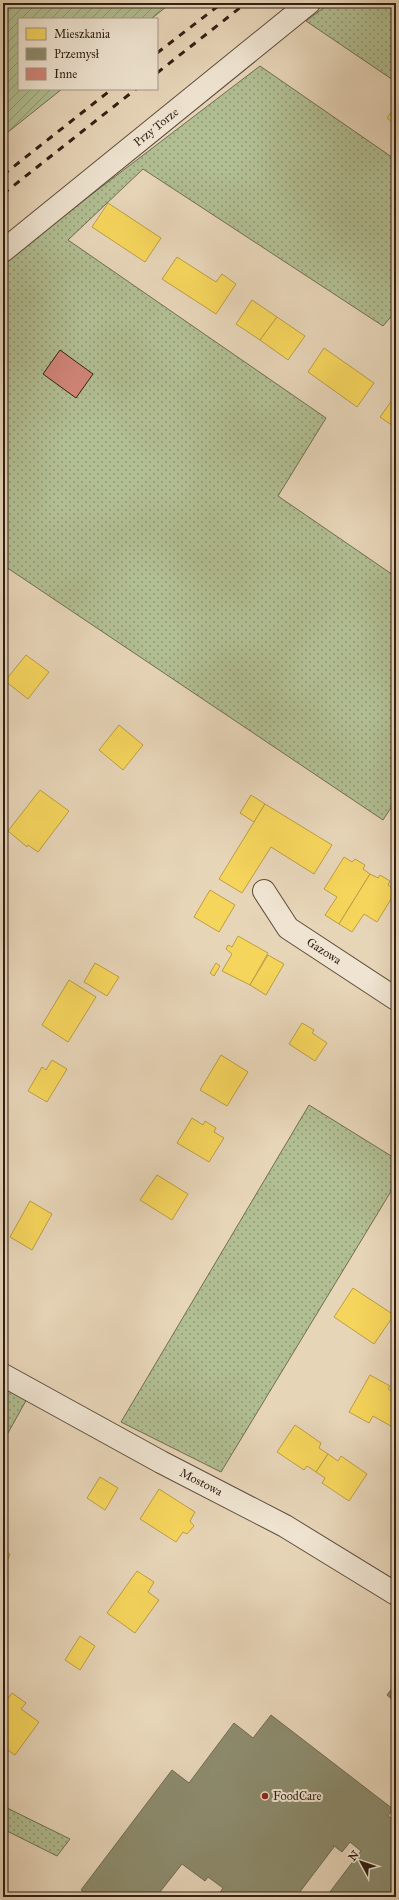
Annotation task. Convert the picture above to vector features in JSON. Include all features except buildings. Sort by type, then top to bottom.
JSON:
[{"type":"street","name":"Przy Torze","points":[[3,251],[309,3]]},
{"type":"street","name":"Gazowa","points":[[264,891],[288,928],[396,999]]},
{"type":"street","name":"Mostowa","points":[[3,1375],[161,1462],[285,1526],[396,1594]]},
{"type":"green space","points":[[3,3],[171,3],[152,18],[18,18],[18,90],[61,90],[3,136]]},
{"type":"green space","points":[[330,3],[396,3],[396,82],[306,21]]},
{"type":"green space","points":[[260,66],[396,160],[396,311],[383,326],[143,169],[68,240],[326,418],[278,496],[396,577],[396,800],[383,820],[3,565],[3,262]]},
{"type":"green space","points":[[309,1105],[396,1159],[396,1183],[221,1472],[121,1422]]},
{"type":"green space","points":[[3,1383],[28,1397],[3,1442]]},
{"type":"green space","points":[[3,1806],[70,1839],[57,1856],[3,1829]]},
{"type":"railway","points":[[158,52],[222,3]]},
{"type":"railway","points":[[158,72],[246,3]]},
{"type":"railway","points":[[3,175],[111,90]]},
{"type":"railway","points":[[3,194],[135,90]]},
{"type":"place","name":"FoodCare","points":[[265,1796]]}]
